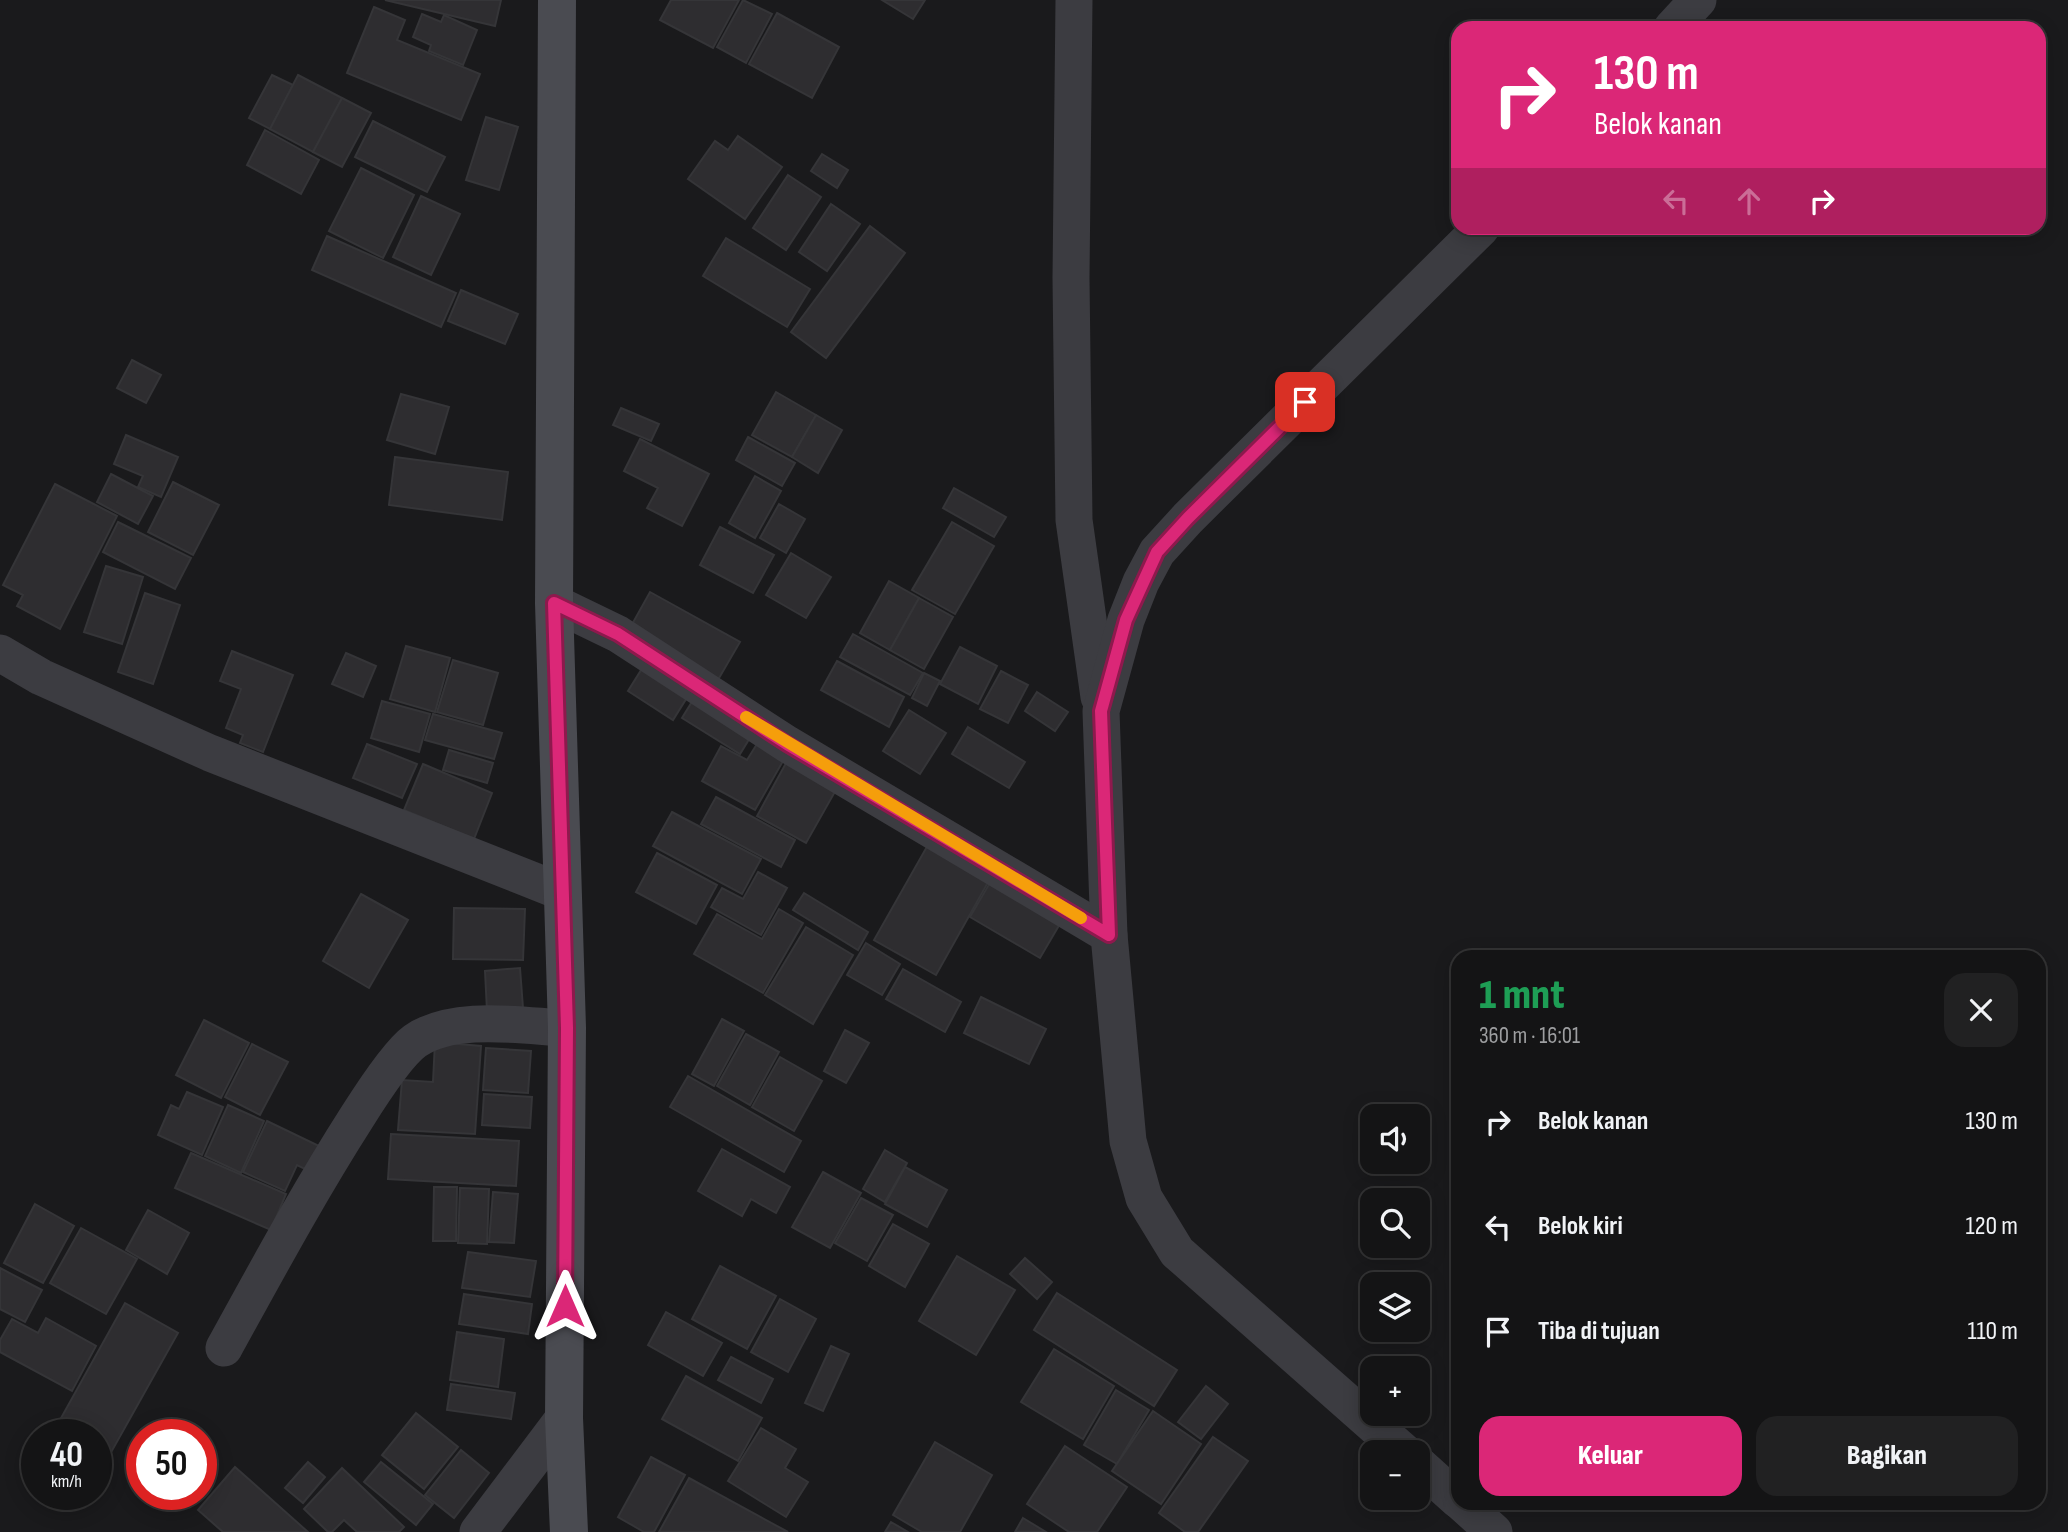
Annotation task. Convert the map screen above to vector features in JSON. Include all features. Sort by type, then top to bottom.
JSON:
[{"type":"main road","points":[[556,0],[554,603],[567,1028],[564,1418],[569,1532]]},
{"type":"street","points":[[1074,0],[1071,291],[1074,520],[1101,711],[1109,935],[1128,1141],[1144,1198],[1177,1252],[1390,1440]]},
{"type":"street","points":[[1678,21],[1698,0]]},
{"type":"street","points":[[1101,711],[1126,620],[1157,552],[1188,518],[1474,235]]},
{"type":"street","points":[[554,603],[618,634],[787,744],[1109,935]]},
{"type":"street","points":[[0,653],[41,677],[210,753],[562,892]]},
{"type":"street","points":[[224,1348],[309,1192],[375,1088],[415,1041],[438,1032],[475,1024],[567,1028]]},
{"type":"street","points":[[478,1532],[564,1418]]},
{"type":"street","points":[[1430,1475],[1451,1494]]},
{"type":"street","points":[[1470,1510],[1494,1532]]},
{"type":"building","points":[[385,0],[501,0],[495,26]]},
{"type":"building","points":[[671,0],[739,0],[713,48],[660,20]]},
{"type":"building","points":[[743,0],[772,14],[746,63],[717,47]]},
{"type":"building","points":[[882,0],[925,0],[913,19]]},
{"type":"building","points":[[374,7],[405,20],[397,40],[480,74],[461,120],[347,73]]},
{"type":"building","points":[[777,13],[839,47],[812,98],[749,64]]},
{"type":"building","points":[[422,14],[441,22],[444,15],[477,30],[463,65],[429,51],[431,45],[413,37]]},
{"type":"building","points":[[272,75],[293,85],[270,129],[249,118]]},
{"type":"building","points":[[298,75],[342,98],[313,152],[270,129]]},
{"type":"building","points":[[342,98],[371,113],[342,167],[313,152]]},
{"type":"building","points":[[486,117],[518,127],[499,190],[466,180]]},
{"type":"building","points":[[373,121],[445,157],[427,192],[355,157]]},
{"type":"building","points":[[265,130],[319,160],[301,194],[247,165]]},
{"type":"building","points":[[738,136],[782,167],[745,219],[688,179],[715,141],[728,150]]},
{"type":"building","points":[[822,154],[848,170],[837,188],[811,171]]},
{"type":"building","points":[[361,168],[414,195],[383,258],[329,231]]},
{"type":"building","points":[[788,175],[821,197],[786,250],[753,228]]},
{"type":"building","points":[[421,196],[460,214],[431,275],[393,257]]},
{"type":"building","points":[[831,204],[860,224],[827,271],[799,252]]},
{"type":"building","points":[[870,226],[905,253],[826,358],[791,332]]},
{"type":"building","points":[[327,236],[456,293],[441,327],[312,270]]},
{"type":"building","points":[[726,238],[810,289],[787,327],[703,276]]},
{"type":"building","points":[[461,290],[518,314],[505,344],[448,321]]},
{"type":"building","points":[[132,360],[161,375],[146,403],[117,388]]},
{"type":"building","points":[[776,392],[816,415],[792,457],[752,435]]},
{"type":"building","points":[[401,394],[449,407],[435,454],[387,440]]},
{"type":"building","points":[[621,408],[659,424],[651,441],[613,425]]},
{"type":"building","points":[[816,415],[842,430],[818,473],[792,457]]},
{"type":"building","points":[[126,435],[178,457],[161,497],[138,487],[143,476],[114,464]]},
{"type":"building","points":[[748,437],[795,463],[782,486],[736,460]]},
{"type":"building","points":[[640,439],[709,474],[682,526],[647,508],[658,488],[624,471]]},
{"type":"building","points":[[395,457],[508,472],[502,520],[389,505]]},
{"type":"building","points":[[111,474],[153,496],[138,524],[97,502]]},
{"type":"building","points":[[755,476],[781,491],[755,538],[729,523]]},
{"type":"building","points":[[173,482],[219,505],[193,555],[148,532]]},
{"type":"building","points":[[55,484],[117,516],[60,629],[17,606],[23,595],[3,585]]},
{"type":"building","points":[[954,488],[1006,517],[994,537],[943,508]]},
{"type":"building","points":[[779,504],[805,519],[786,553],[760,538]]},
{"type":"building","points":[[118,522],[191,558],[175,589],[103,552]]},
{"type":"building","points":[[952,522],[994,546],[955,614],[912,590]]},
{"type":"building","points":[[720,527],[774,555],[753,593],[700,565]]},
{"type":"building","points":[[791,553],[831,577],[806,618],[766,595]]},
{"type":"building","points":[[106,566],[143,577],[122,644],[84,632]]},
{"type":"building","points":[[889,581],[919,598],[890,650],[860,633]]},
{"type":"building","points":[[650,592],[740,642],[715,685],[626,635]]},
{"type":"building","points":[[145,593],[180,605],[153,684],[118,672]]},
{"type":"building","points":[[919,598],[953,617],[924,669],[890,650]]},
{"type":"building","points":[[853,634],[923,673],[910,695],[840,657]]},
{"type":"building","points":[[406,646],[450,658],[435,712],[390,699]]},
{"type":"building","points":[[960,647],[997,666],[978,704],[940,684]]},
{"type":"building","points":[[232,651],[293,675],[263,752],[240,743],[243,735],[226,728],[241,689],[220,681]]},
{"type":"building","points":[[346,653],[376,666],[363,697],[332,684]]},
{"type":"building","points":[[648,659],[693,688],[673,720],[628,691]]},
{"type":"building","points":[[453,660],[498,673],[483,725],[437,712]]},
{"type":"building","points":[[837,661],[904,697],[889,727],[821,690]]},
{"type":"building","points":[[1001,671],[1028,685],[1008,723],[980,709]]},
{"type":"building","points":[[924,673],[940,681],[927,706],[912,698]]},
{"type":"building","points":[[698,692],[756,728],[740,754],[682,718]]},
{"type":"building","points":[[1037,692],[1068,712],[1055,731],[1025,711]]},
{"type":"building","points":[[382,701],[430,714],[419,752],[371,738]]},
{"type":"building","points":[[909,710],[946,733],[920,774],[883,751]]},
{"type":"building","points":[[433,714],[502,733],[494,759],[425,740]]},
{"type":"building","points":[[968,727],[1025,762],[1009,788],[952,754]]},
{"type":"building","points":[[760,739],[787,754],[755,810],[702,781],[721,746],[747,760]]},
{"type":"building","points":[[367,744],[417,764],[402,798],[353,778]]},
{"type":"building","points":[[449,750],[493,763],[487,783],[443,770]]},
{"type":"building","points":[[791,754],[841,781],[806,843],[757,816]]},
{"type":"building","points":[[423,764],[492,793],[474,839],[404,810]]},
{"type":"building","points":[[716,797],[795,840],[781,867],[701,824]]},
{"type":"building","points":[[672,812],[761,859],[742,894],[653,846]]},
{"type":"building","points":[[929,843],[991,877],[936,975],[874,940]]},
{"type":"building","points":[[657,853],[717,885],[696,924],[636,892]]},
{"type":"building","points":[[758,872],[787,888],[761,935],[711,907],[722,888],[743,899]]},
{"type":"building","points":[[991,881],[1061,922],[1040,958],[970,917]]},
{"type":"building","points":[[804,893],[868,932],[858,950],[793,910]]},
{"type":"building","points":[[361,894],[408,920],[369,988],[323,961]]},
{"type":"building","points":[[454,908],[525,909],[523,960],[453,959]]},
{"type":"building","points":[[779,909],[803,923],[763,993],[694,954],[717,914],[762,939]]},
{"type":"building","points":[[806,927],[853,955],[813,1024],[765,995]]},
{"type":"building","points":[[866,943],[900,964],[882,995],[847,975]]},
{"type":"building","points":[[520,968],[523,1008],[487,1011],[485,971]]},
{"type":"building","points":[[903,969],[961,1002],[945,1032],[886,999]]},
{"type":"building","points":[[981,997],[1046,1029],[1029,1064],[964,1033]]},
{"type":"building","points":[[722,1019],[744,1031],[714,1086],[692,1074]]},
{"type":"building","points":[[204,1020],[249,1043],[221,1098],[176,1075]]},
{"type":"building","points":[[845,1030],[869,1043],[846,1083],[824,1071]]},
{"type":"building","points":[[746,1034],[779,1052],[750,1105],[717,1086]]},
{"type":"building","points":[[435,1042],[481,1046],[475,1134],[398,1130],[402,1080],[433,1082]]},
{"type":"building","points":[[252,1044],[288,1062],[260,1115],[225,1097]]},
{"type":"building","points":[[486,1048],[531,1051],[528,1093],[483,1090]]},
{"type":"building","points":[[780,1057],[822,1081],[794,1131],[752,1107]]},
{"type":"building","points":[[688,1076],[801,1141],[784,1172],[670,1107]]},
{"type":"building","points":[[187,1092],[223,1107],[202,1155],[158,1135],[171,1105],[179,1109]]},
{"type":"building","points":[[484,1094],[532,1097],[530,1128],[482,1125]]},
{"type":"building","points":[[228,1105],[264,1121],[241,1173],[205,1156]]},
{"type":"building","points":[[267,1121],[319,1146],[307,1170],[297,1165],[285,1191],[243,1172]]},
{"type":"building","points":[[391,1134],[519,1141],[516,1186],[388,1179]]},
{"type":"building","points":[[722,1149],[790,1187],[776,1213],[751,1199],[742,1216],[698,1191]]},
{"type":"building","points":[[885,1150],[907,1163],[885,1202],[863,1189]]},
{"type":"building","points":[[191,1153],[286,1194],[271,1230],[175,1188]]},
{"type":"building","points":[[905,1167],[947,1190],[927,1227],[885,1204]]},
{"type":"building","points":[[823,1172],[861,1193],[830,1248],[792,1227]]},
{"type":"building","points":[[434,1187],[457,1187],[456,1241],[433,1241]]},
{"type":"building","points":[[460,1188],[489,1189],[487,1244],[458,1243]]},
{"type":"building","points":[[493,1192],[518,1194],[514,1243],[489,1242]]},
{"type":"building","points":[[861,1198],[893,1215],[867,1261],[835,1243]]},
{"type":"building","points":[[35,1204],[74,1226],[43,1283],[4,1263]]},
{"type":"building","points":[[148,1210],[189,1233],[167,1274],[126,1250]]},
{"type":"building","points":[[893,1224],[929,1244],[905,1287],[869,1266]]},
{"type":"building","points":[[81,1228],[137,1259],[106,1314],[50,1283]]},
{"type":"building","points":[[468,1252],[536,1261],[530,1297],[462,1288]]},
{"type":"building","points":[[957,1256],[1015,1290],[976,1355],[919,1321]]},
{"type":"building","points":[[1025,1258],[1052,1282],[1037,1299],[1010,1274]]},
{"type":"building","points":[[720,1266],[776,1296],[747,1349],[692,1319]]},
{"type":"building","points":[[0,1268],[42,1290],[25,1322],[0,1309]]},
{"type":"building","points":[[1057,1293],[1177,1370],[1154,1406],[1034,1330]]},
{"type":"building","points":[[464,1294],[532,1304],[528,1334],[459,1324]]},
{"type":"building","points":[[780,1299],[816,1319],[788,1372],[751,1352]]},
{"type":"building","points":[[125,1303],[178,1333],[130,1419],[126,1419],[126,1426],[112,1451],[112,1419],[60,1419]]},
{"type":"building","points":[[666,1312],[722,1343],[703,1376],[648,1345]]},
{"type":"building","points":[[46,1318],[96,1346],[72,1391],[0,1352],[0,1340],[12,1319],[38,1333]]},
{"type":"building","points":[[457,1332],[504,1339],[498,1387],[450,1380]]},
{"type":"building","points":[[831,1346],[849,1354],[823,1411],[805,1403]]},
{"type":"building","points":[[1054,1349],[1114,1386],[1083,1439],[1021,1402]]},
{"type":"building","points":[[731,1357],[773,1379],[761,1403],[718,1380]]},
{"type":"building","points":[[686,1376],[762,1418],[738,1461],[662,1419]]},
{"type":"building","points":[[451,1384],[515,1393],[511,1419],[447,1410]]},
{"type":"building","points":[[1206,1386],[1228,1404],[1201,1439],[1178,1422]]},
{"type":"building","points":[[1116,1390],[1149,1410],[1117,1464],[1084,1445]]},
{"type":"building","points":[[1153,1411],[1201,1444],[1161,1504],[1112,1471]]},
{"type":"building","points":[[416,1413],[458,1447],[424,1489],[382,1455]]},
{"type":"building","points":[[761,1428],[796,1449],[785,1468],[808,1482],[786,1517],[728,1481]]},
{"type":"building","points":[[1213,1437],[1248,1461],[1198,1532],[1185,1532],[1159,1513]]},
{"type":"building","points":[[935,1442],[992,1475],[960,1532],[922,1532],[893,1515]]},
{"type":"building","points":[[1065,1446],[1127,1487],[1097,1532],[1069,1532],[1027,1504]]},
{"type":"building","points":[[461,1450],[489,1473],[454,1518],[425,1495]]},
{"type":"building","points":[[651,1457],[685,1475],[654,1532],[644,1532],[618,1517]]},
{"type":"building","points":[[308,1462],[325,1477],[303,1503],[285,1488]]},
{"type":"building","points":[[381,1462],[433,1504],[416,1525],[364,1482]]},
{"type":"building","points":[[235,1467],[308,1532],[223,1532],[198,1510],[217,1510],[217,1488]]},
{"type":"building","points":[[342,1468],[404,1527],[399,1532],[357,1532],[344,1520],[332,1532],[328,1532],[304,1509]]},
{"type":"building","points":[[689,1478],[788,1532],[659,1532]]},
{"type":"building","points":[[1023,1518],[1046,1532],[1015,1532]]},
{"type":"building","points":[[891,1522],[908,1532],[885,1532]]},
{"type":"slow traffic","points":[[746,717],[1081,918]]},
{"type":"route","points":[[565,1306],[567,1028],[554,603],[618,634],[787,744],[1109,935],[1101,711],[1126,620],[1141,582],[1157,552],[1305,402]]}]
